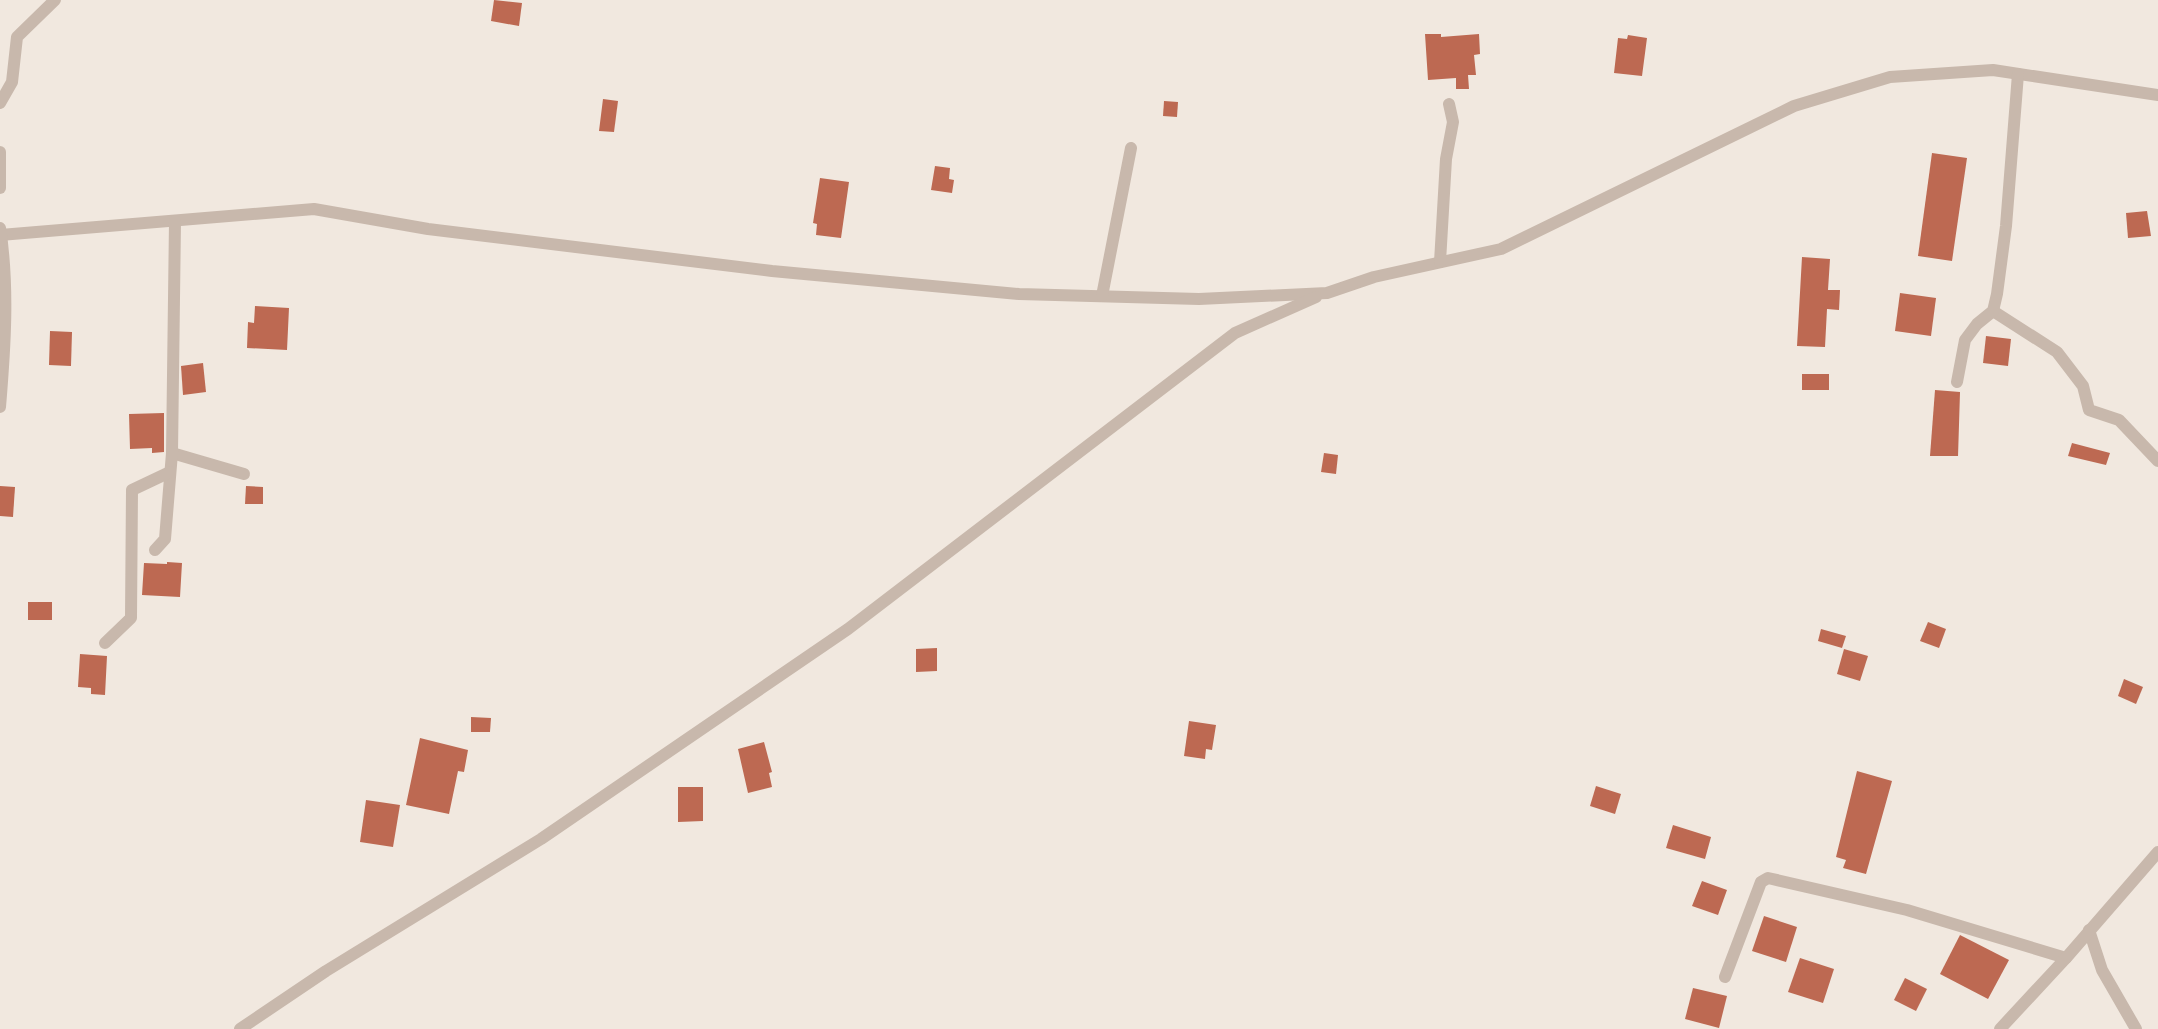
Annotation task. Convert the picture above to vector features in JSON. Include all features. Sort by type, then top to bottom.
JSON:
[{"type":"street","points":[[0,104],[12,82],[17,37],[55,0]]},
{"type":"street","points":[[240,1029],[326,971],[541,840],[848,629],[1235,333],[1327,293],[1374,277],[1501,249],[1794,106],[1890,77],[1993,70],[2158,94]]},
{"type":"street","points":[[1957,382],[1965,340],[1977,324],[1993,311],[2006,226],[2018,74]]},
{"type":"street","points":[[1440,262],[1446,159],[1453,122],[1449,104]]},
{"type":"street","points":[[1102,296],[1130,148]]},
{"type":"street","points":[[0,152],[0,188]]},
{"type":"street","points":[[0,407],[5,352],[6,286],[0,232],[175,221],[314,209],[428,229],[772,271],[1019,294],[1199,299],[1327,293]]},
{"type":"street","points":[[155,550],[165,539],[172,453],[175,221]]},
{"type":"street","points":[[1993,311],[2057,352],[2084,386],[2089,410],[2120,420],[2158,461]]},
{"type":"street","points":[[172,453],[244,474]]},
{"type":"street","points":[[105,642],[131,618],[132,490],[170,472]]},
{"type":"street","points":[[2000,1029],[2066,958],[2158,852]]},
{"type":"street","points":[[1725,977],[1761,882],[1768,878],[1907,910],[2066,958]]},
{"type":"street","points":[[2089,930],[2102,970],[2136,1029]]},
{"type":"building","points":[[494,0],[522,3],[519,26],[491,21]]},
{"type":"building","points":[[1425,34],[1441,34],[1441,37],[1479,34],[1480,54],[1474,55],[1476,75],[1468,75],[1469,89],[1456,89],[1456,78],[1428,80]]},
{"type":"building","points":[[1628,35],[1647,38],[1642,76],[1614,73],[1618,38],[1627,39]]},
{"type":"building","points":[[603,99],[618,101],[614,132],[599,131]]},
{"type":"building","points":[[1164,101],[1178,102],[1177,117],[1163,116]]},
{"type":"building","points":[[1932,153],[1967,158],[1952,261],[1918,256]]},
{"type":"building","points":[[935,166],[950,168],[949,179],[954,180],[952,193],[931,190]]},
{"type":"building","points":[[820,178],[849,182],[841,238],[816,235],[817,224],[813,223]]},
{"type":"building","points":[[2147,211],[2151,236],[2128,238],[2126,213]]},
{"type":"building","points":[[1802,257],[1830,259],[1828,290],[1840,290],[1839,310],[1827,309],[1825,347],[1797,346]]},
{"type":"building","points":[[1900,293],[1936,298],[1931,336],[1895,331]]},
{"type":"building","points":[[255,306],[289,308],[287,350],[247,348],[248,322],[254,323]]},
{"type":"building","points":[[50,331],[72,332],[71,366],[49,365]]},
{"type":"building","points":[[1986,336],[2011,339],[2008,366],[1983,363]]},
{"type":"building","points":[[203,363],[206,392],[183,395],[181,366]]},
{"type":"building","points":[[1802,374],[1829,374],[1829,390],[1802,390]]},
{"type":"building","points":[[1935,390],[1960,392],[1958,456],[1930,456]]},
{"type":"building","points":[[164,413],[164,452],[152,453],[152,448],[130,449],[129,414]]},
{"type":"building","points":[[2072,443],[2110,453],[2106,465],[2068,456]]},
{"type":"building","points":[[1324,453],[1338,455],[1336,474],[1321,472]]},
{"type":"building","points":[[0,486],[15,487],[13,517],[0,516]]},
{"type":"building","points":[[246,486],[263,487],[263,504],[245,504]]},
{"type":"building","points":[[167,562],[182,563],[180,597],[142,595],[144,563],[167,564]]},
{"type":"building","points":[[28,602],[52,602],[52,620],[28,620]]},
{"type":"building","points":[[1928,622],[1946,629],[1939,648],[1920,641]]},
{"type":"building","points":[[1821,629],[1846,636],[1842,648],[1818,641]]},
{"type":"building","points":[[937,648],[937,671],[916,672],[916,649]]},
{"type":"building","points":[[1844,649],[1868,656],[1860,681],[1837,674]]},
{"type":"building","points":[[80,654],[107,656],[105,695],[91,694],[91,688],[78,687]]},
{"type":"building","points":[[2124,679],[2143,687],[2136,704],[2118,696]]},
{"type":"building","points":[[471,717],[491,718],[490,732],[471,732]]},
{"type":"building","points":[[1189,721],[1216,725],[1212,750],[1206,749],[1205,759],[1184,756]]},
{"type":"building","points":[[420,738],[468,750],[464,772],[458,771],[449,814],[406,805]]},
{"type":"building","points":[[764,742],[772,772],[769,773],[772,787],[748,793],[738,749]]},
{"type":"building","points":[[1857,771],[1892,781],[1866,874],[1843,868],[1846,860],[1836,857]]},
{"type":"building","points":[[1596,786],[1621,794],[1615,814],[1590,806]]},
{"type":"building","points":[[678,787],[703,787],[703,821],[678,822]]},
{"type":"building","points":[[366,800],[400,805],[393,847],[360,842]]},
{"type":"building","points":[[1673,825],[1711,837],[1705,859],[1666,848]]},
{"type":"building","points":[[1702,881],[1727,890],[1718,915],[1692,906]]},
{"type":"building","points":[[1764,916],[1797,927],[1786,962],[1752,951]]},
{"type":"building","points":[[1960,935],[2009,960],[1988,999],[1940,974]]},
{"type":"building","points":[[1800,958],[1834,969],[1823,1003],[1788,992]]},
{"type":"building","points":[[1905,978],[1927,989],[1916,1011],[1894,1000]]},
{"type":"building","points":[[1693,988],[1727,996],[1719,1028],[1685,1019]]}]
